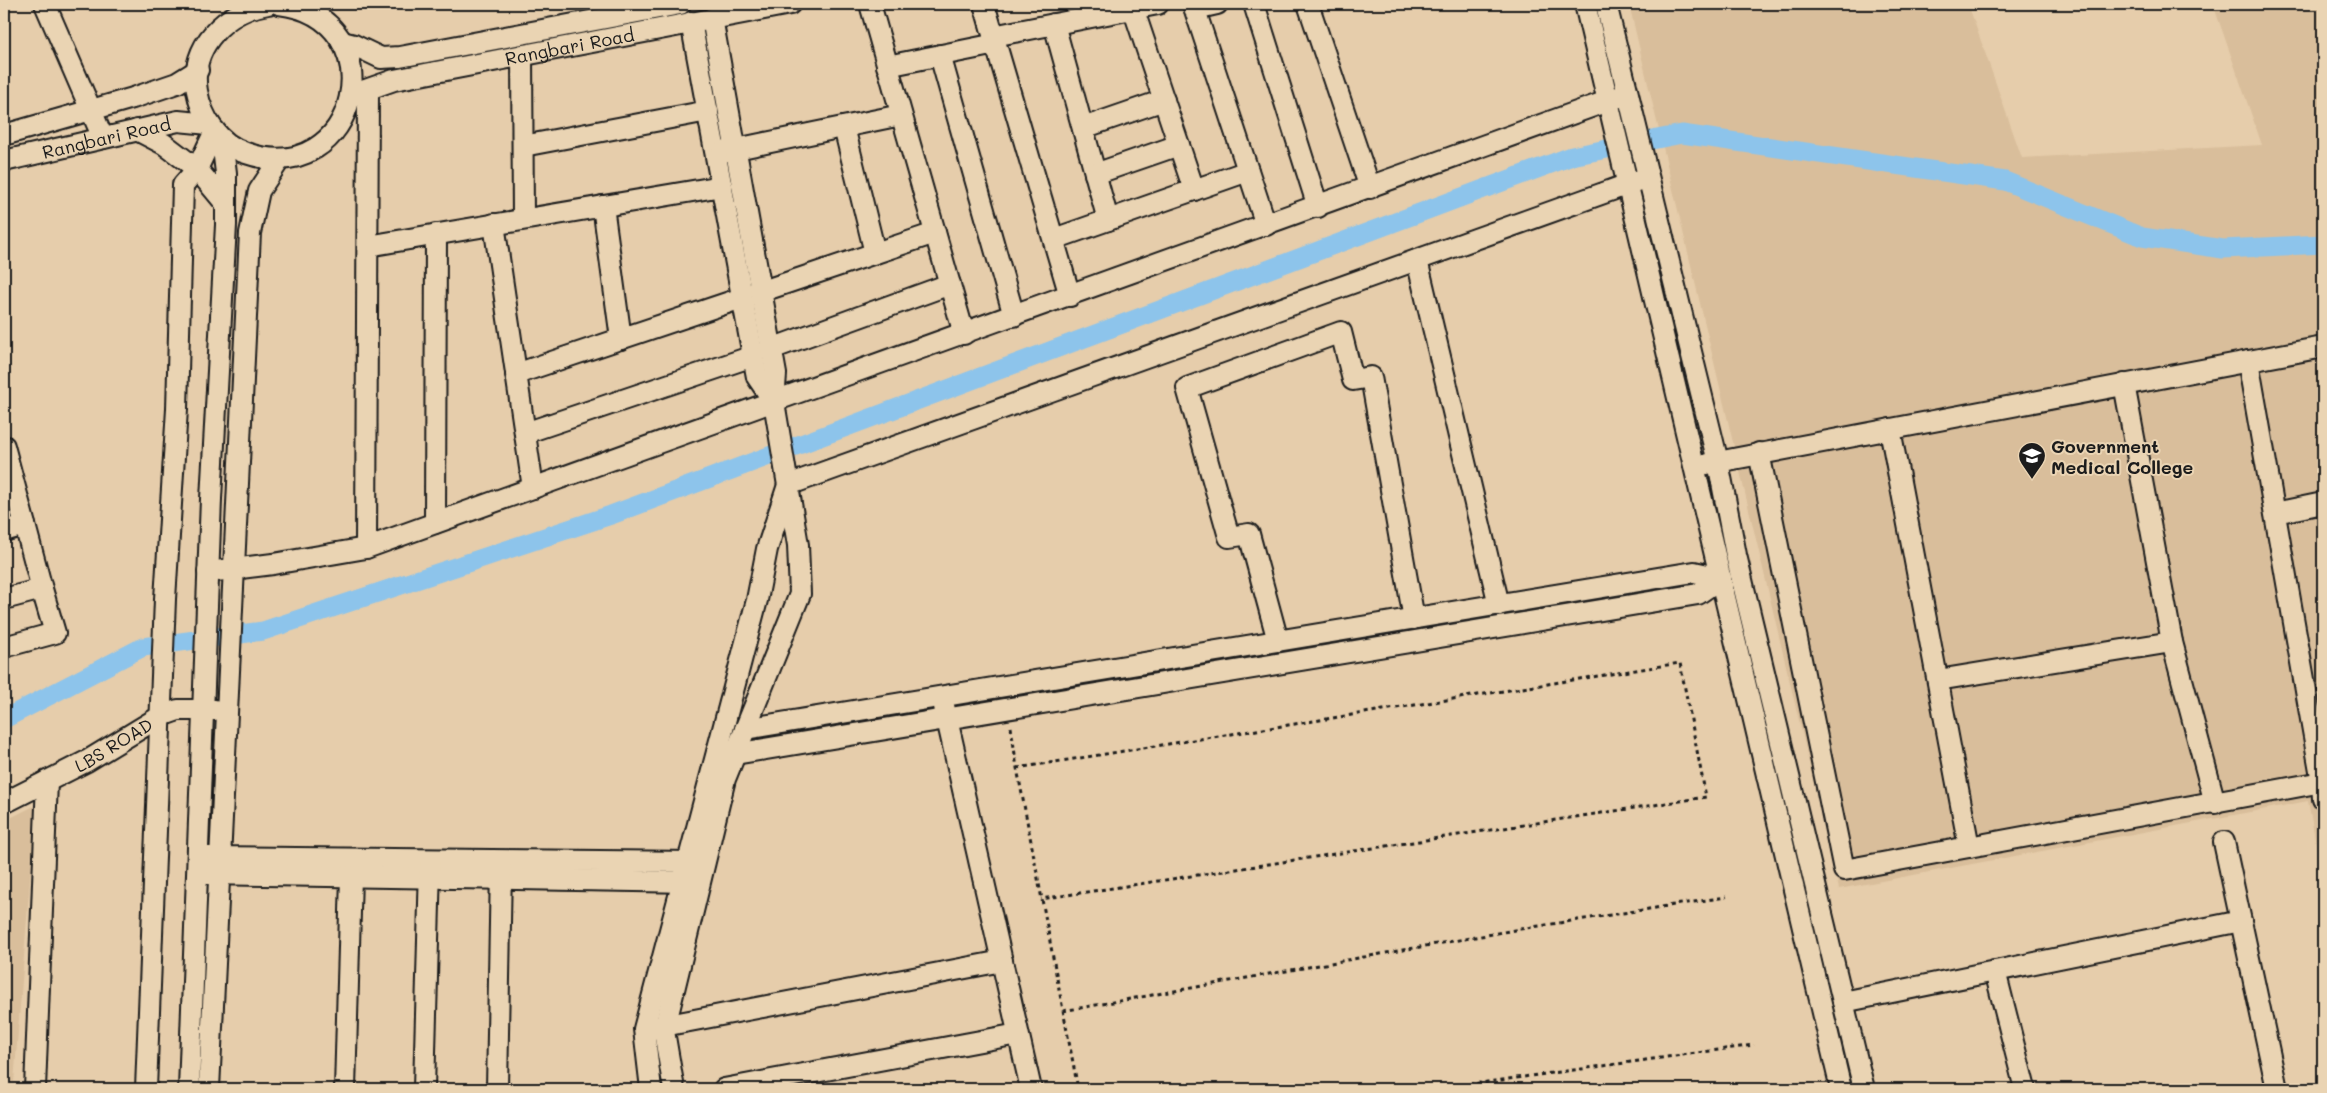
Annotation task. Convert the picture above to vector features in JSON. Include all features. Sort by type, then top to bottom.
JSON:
[{"type":"street","points":[[45,4],[103,138]]},
{"type":"street","points":[[189,1089],[206,613],[226,204],[216,132],[200,105],[196,84],[206,44],[224,11],[234,14],[252,6],[268,4]]},
{"type":"street","points":[[288,4],[318,17],[329,26],[342,42],[349,59],[352,76],[360,93],[368,246],[366,548]]},
{"type":"street","name":"Rangbari Road","points":[[342,42],[354,45],[381,58],[400,57],[632,8],[680,4]]},
{"type":"street","name":"Rangbari Road","points":[[360,93],[394,80],[790,4]]},
{"type":"street","points":[[870,4],[964,334]]},
{"type":"street","points":[[984,4],[1070,296]]},
{"type":"street","points":[[887,66],[940,55],[1054,24],[1158,4]]},
{"type":"street","points":[[1217,4],[1194,6],[1266,226]]},
{"type":"street","points":[[1254,4],[1318,207]]},
{"type":"street","points":[[1308,4],[1370,188]]},
{"type":"street","points":[[1585,4],[1841,1089]]},
{"type":"street","points":[[1606,4],[1718,462],[1736,554],[1864,1089]]},
{"type":"street","points":[[1134,8],[1194,190]]},
{"type":"street","points":[[696,862],[725,779],[800,594],[798,545],[775,411],[776,374],[762,353],[752,296],[736,149],[712,18]]},
{"type":"street","points":[[691,22],[722,186],[752,296]]},
{"type":"street","points":[[1054,24],[1108,220]]},
{"type":"street","points":[[522,55],[523,220]]},
{"type":"street","points":[[940,55],[1014,316]]},
{"type":"street","name":"Rangbari Road","points":[[4,136],[177,83],[198,70]]},
{"type":"street","points":[[216,132],[246,154],[259,158],[280,159],[300,155],[319,146],[334,132],[360,93]]},
{"type":"street","points":[[1083,128],[1164,100]]},
{"type":"street","points":[[208,572],[366,548],[533,488],[775,411],[964,334],[1370,188],[1629,101]]},
{"type":"street","points":[[523,146],[708,111]]},
{"type":"street","points":[[716,153],[901,115]]},
{"type":"street","name":"Rangbari Road","points":[[4,161],[178,121],[216,132]]},
{"type":"street","points":[[844,127],[875,253]]},
{"type":"street","points":[[137,130],[164,144],[197,169],[226,204]]},
{"type":"street","points":[[146,1089],[163,677],[164,599],[177,409],[183,185],[197,169],[216,132]]},
{"type":"street","points":[[1095,174],[1179,145]]},
{"type":"street","points":[[209,1089],[250,233],[259,190],[280,159]]},
{"type":"street","points":[[787,478],[1417,260],[1645,169]]},
{"type":"street","points":[[1054,239],[1248,171]]},
{"type":"street","points":[[368,246],[722,186]]},
{"type":"street","points":[[603,206],[621,339]]},
{"type":"street","points":[[494,224],[533,488]]},
{"type":"street","points":[[516,374],[935,233]]},
{"type":"street","points":[[435,523],[436,234]]},
{"type":"street","points":[[1417,260],[1499,605]]},
{"type":"street","points":[[525,433],[762,353],[950,284]]},
{"type":"street","points":[[1278,641],[1250,534],[1229,537],[1187,388],[1341,332],[1353,380],[1371,377],[1414,619]]},
{"type":"street","points":[[1695,466],[2323,346]]},
{"type":"street","points":[[1759,453],[1844,870],[2216,803],[2323,791],[2248,361]]},
{"type":"street","points":[[2124,384],[2172,642],[2216,803]]},
{"type":"street","points":[[1890,429],[1969,847]]},
{"type":"street","points":[[4,647],[55,633],[5,459]]},
{"type":"street","points":[[651,1089],[644,1029],[691,882],[767,549],[787,478]]},
{"type":"street","points":[[2275,513],[2323,503]]},
{"type":"street","points":[[4,530],[25,525]]},
{"type":"street","points":[[746,729],[1694,572],[1721,578]]},
{"type":"street","points":[[735,754],[1698,594],[1721,578]]},
{"type":"street","points":[[4,599],[42,589]]},
{"type":"street","points":[[1313,636],[1316,657]]},
{"type":"street","points":[[1938,680],[2172,642]]},
{"type":"street","points":[[942,696],[1031,1089]]},
{"type":"street","name":"LBS ROAD","points":[[4,803],[87,761],[161,716],[178,710],[227,711]]},
{"type":"street","points":[[35,1089],[48,781]]},
{"type":"street","points":[[2224,842],[2277,1089]]},
{"type":"street","points":[[197,865],[501,869],[696,862]]},
{"type":"street","points":[[220,865],[350,876],[430,868]]},
{"type":"street","points":[[424,1089],[430,868]]},
{"type":"street","points":[[501,869],[691,882]]},
{"type":"street","points":[[496,1089],[501,869]]},
{"type":"street","points":[[344,1089],[350,876]]},
{"type":"street","points":[[674,1089],[664,1031],[691,882]]},
{"type":"street","points":[[1843,1002],[2241,921]]},
{"type":"street","points":[[644,1029],[665,1027],[1002,961]]},
{"type":"street","points":[[1994,971],[2025,1089]]},
{"type":"street","points":[[724,1089],[1018,1034]]},
{"type":"path","points":[[1016,768],[1680,663],[1706,797],[1041,899]]},
{"type":"path","points":[[1009,709],[1016,768],[1078,1089]]},
{"type":"path","points":[[1063,1011],[1520,930],[1726,897]]},
{"type":"path","points":[[1437,1089],[1754,1045]]},
{"type":"shaded area","name":"Government Medical College","points":[[1629,4],[1968,4],[2022,158],[2262,145],[2213,4],[2323,4],[2323,865],[2320,865],[2308,801],[1839,889]]},
{"type":"shaded area","points":[[36,805],[14,1082],[4,1082],[4,821]]},
{"type":"waterway","points":[[4,719],[143,647],[263,631],[611,515],[1572,156],[1682,134],[2005,181],[2142,237],[2223,249],[2323,244]]},
{"type":"place","name":"Government Medical College","points":[[2032,480]]}]
